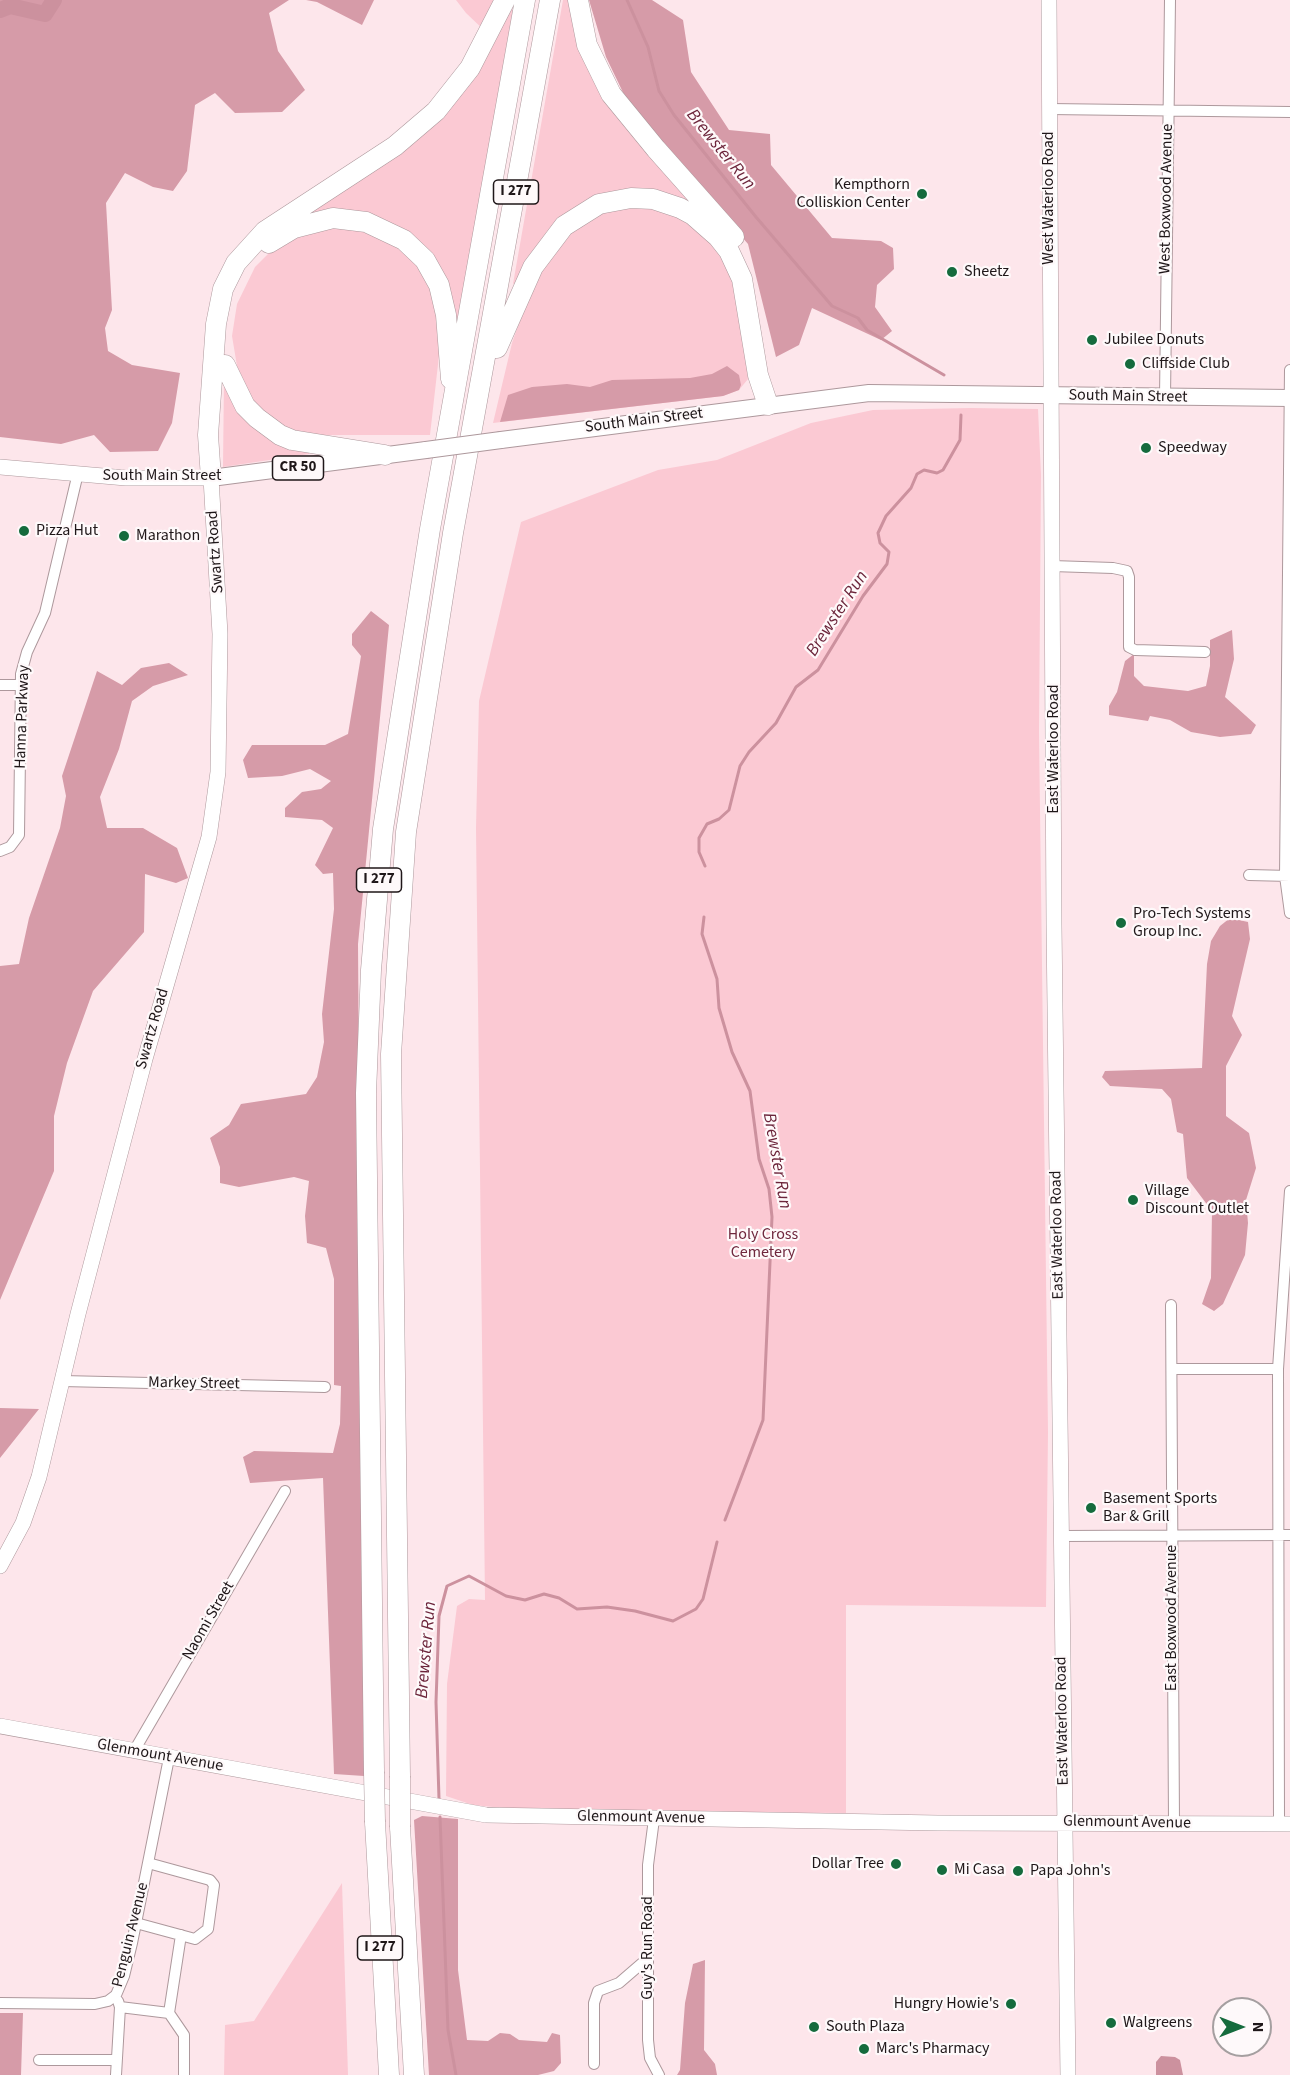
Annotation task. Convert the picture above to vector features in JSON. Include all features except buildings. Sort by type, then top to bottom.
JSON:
[{"type":"highway","points":[[211,478],[208,435],[216,324],[223,289],[236,263],[265,231],[395,146],[436,111],[470,68],[505,0]]},
{"type":"highway","name":"I 277","points":[[389,2075],[374,1772],[366,1133],[369,1011],[385,818],[428,540],[525,0]]},
{"type":"highway","name":"I 277","points":[[414,2075],[400,1827],[391,1054],[395,972],[406,832],[453,533],[482,384],[550,0]]},
{"type":"highway","points":[[578,0],[587,45],[611,94],[656,149],[726,227],[745,254],[758,293],[769,375],[768,405]]},
{"type":"highway","points":[[482,384],[519,296],[533,267],[551,240],[564,226],[586,210],[615,200],[643,198],[666,202],[693,215],[718,237],[729,251],[742,279],[758,375],[768,405]]},
{"type":"highway","points":[[211,478],[218,450],[231,304],[243,274],[258,254],[278,236],[307,223],[333,218],[366,222],[381,227],[410,245],[424,260],[439,285],[446,315],[453,410]]},
{"type":"highway","points":[[225,365],[245,406],[280,435],[292,440],[385,455]]},
{"type":"main road","name":"South Main Street","points":[[211,478],[869,393],[1290,398]]},
{"type":"street","name":"West Waterloo Road","points":[[1049,0],[1050,396]]},
{"type":"street","name":"West Boxwood Avenue","points":[[1165,398],[1170,0]]},
{"type":"street","points":[[1049,109],[1290,112]]},
{"type":"street","points":[[1290,370],[1287,876],[1290,912]]},
{"type":"street","name":"East Waterloo Road","points":[[1050,396],[1068,2075]]},
{"type":"street","name":"South Main Street","points":[[0,467],[126,478],[211,478]]},
{"type":"street","name":"Hanna Parkway","points":[[0,851],[10,847],[19,835],[21,685],[27,652],[45,613],[78,474]]},
{"type":"street","name":"Swartz Road","points":[[0,1566],[33,1497],[145,1059],[200,870],[214,811],[220,726],[220,634],[211,478]]},
{"type":"street","points":[[1052,567],[1123,569],[1129,577],[1129,647],[1135,650],[1205,652]]},
{"type":"street","points":[[0,685],[21,685]]},
{"type":"street","points":[[1249,875],[1287,876]]},
{"type":"street","points":[[1284,1824],[1278,1535],[1278,1369],[1285,1324],[1290,1191]]},
{"type":"street","name":"East Boxwood Avenue","points":[[1171,1305],[1174,1823]]},
{"type":"street","points":[[1172,1368],[1278,1369]]},
{"type":"street","name":"Markey Street","points":[[62,1381],[325,1387]]},
{"type":"street","name":"Naomi Street","points":[[134,1751],[285,1491]]},
{"type":"street","points":[[1061,1536],[1290,1535]]},
{"type":"street","name":"Glenmount Avenue","points":[[0,1726],[453,1811],[532,1817],[654,1819],[1284,1824]]},
{"type":"street","name":"Penguin Avenue","points":[[0,2003],[95,2004],[108,2001],[116,1995],[124,1976],[136,1923],[169,1758]]},
{"type":"street","name":"Guy's Run Road","points":[[654,1819],[648,1865],[648,2040],[650,2058],[659,2075]]},
{"type":"street","points":[[136,1923],[195,1939],[208,1929],[214,1885],[210,1880],[148,1863]]},
{"type":"street","points":[[181,1935],[169,2013],[184,2035],[184,2075]]},
{"type":"street","points":[[594,2064],[594,2003],[598,1991],[619,1983],[648,1958]]},
{"type":"street","points":[[116,1995],[120,2007],[116,2075]]},
{"type":"street","points":[[120,2007],[169,2013]]},
{"type":"street","points":[[39,2060],[116,2060]]},
{"type":"green space","points":[[456,0],[500,0],[487,33],[466,13]]},
{"type":"green space","points":[[563,0],[573,0],[585,55],[692,197],[695,209],[588,203],[547,231],[519,282],[513,284]]},
{"type":"green space","points":[[507,10],[513,10],[457,327],[453,305],[372,216],[351,210],[322,211],[298,220],[415,140]]},
{"type":"green space","points":[[634,203],[669,209],[711,236],[733,272],[743,320],[748,379],[739,390],[723,396],[493,423],[512,343],[532,286],[553,247],[597,212]]},
{"type":"green space","points":[[338,226],[371,229],[411,253],[435,285],[442,329],[430,435],[303,435],[275,427],[249,401],[238,372],[232,336],[237,304],[255,267],[281,241]]},
{"type":"green space","points":[[224,379],[309,450],[309,454],[223,467]]},
{"type":"green space","name":"Holy Cross Cemetery","points":[[1038,409],[1041,475],[1039,732],[1048,1432],[1046,1607],[846,1605],[846,1813],[533,1811],[473,1805],[446,1796],[447,1684],[457,1606],[469,1599],[485,1600],[476,828],[479,701],[521,522],[658,470],[717,460],[811,423],[873,410]]},
{"type":"green space","points":[[342,1883],[348,2075],[224,2075],[225,2025],[254,2021]]},
{"type":"shaded area","points":[[0,0],[289,0],[269,13],[278,51],[305,90],[282,112],[235,113],[215,93],[195,105],[187,171],[173,191],[153,187],[125,173],[106,203],[112,310],[105,328],[108,351],[132,365],[180,373],[172,423],[158,451],[110,452],[94,435],[61,444],[0,437]]},
{"type":"shaded area","points":[[306,0],[374,0],[362,25],[317,2]]},
{"type":"shaded area","points":[[589,0],[652,0],[683,20],[691,72],[729,130],[770,134],[771,165],[832,238],[881,241],[893,248],[894,269],[877,285],[875,307],[892,331],[881,340],[812,308],[799,345],[776,357],[748,244],[631,109],[606,57]]},
{"type":"shaded area","points":[[727,366],[739,375],[741,385],[739,390],[723,396],[500,422],[508,395],[532,387],[567,384],[590,387],[612,380],[690,378],[712,374]]},
{"type":"shaded area","points":[[371,611],[389,625],[358,944],[364,1776],[334,1774],[323,1478],[250,1483],[243,1457],[254,1451],[333,1453],[340,1424],[341,1386],[334,1385],[334,1279],[326,1248],[307,1243],[305,1216],[309,1181],[294,1177],[239,1187],[220,1183],[220,1167],[210,1138],[229,1125],[241,1104],[306,1094],[317,1077],[324,1042],[322,1014],[334,909],[333,873],[323,874],[315,865],[333,828],[322,820],[285,817],[285,808],[302,792],[321,789],[331,781],[310,769],[282,776],[248,778],[243,760],[252,745],[325,745],[348,734],[361,656],[352,645],[352,634]]},
{"type":"shaded area","points":[[1232,630],[1234,659],[1225,697],[1256,725],[1251,734],[1220,737],[1191,732],[1170,720],[1150,716],[1148,721],[1109,715],[1109,706],[1117,692],[1125,661],[1134,654],[1134,676],[1144,686],[1188,691],[1206,686],[1210,666],[1210,640]]},
{"type":"shaded area","points":[[169,663],[188,675],[153,686],[132,701],[119,749],[100,797],[107,828],[143,828],[177,848],[188,878],[176,883],[145,874],[144,932],[93,991],[67,1063],[54,1116],[54,1171],[0,1300],[0,966],[19,964],[29,918],[60,828],[66,796],[62,776],[97,671],[122,685],[141,668]]},
{"type":"shaded area","points":[[1230,918],[1248,922],[1250,939],[1232,1016],[1242,1035],[1226,1066],[1226,1116],[1249,1133],[1256,1168],[1246,1200],[1248,1223],[1245,1255],[1223,1304],[1214,1311],[1202,1304],[1211,1278],[1212,1211],[1187,1178],[1183,1134],[1177,1132],[1171,1099],[1162,1089],[1110,1086],[1102,1077],[1105,1071],[1202,1068],[1207,964],[1211,941],[1220,926]]},
{"type":"shaded area","points":[[0,1408],[39,1409],[0,1458]]},
{"type":"shaded area","points":[[422,1816],[458,1819],[458,1970],[467,2040],[488,2041],[500,2033],[510,2034],[519,2040],[547,2042],[552,2033],[560,2035],[561,2063],[554,2071],[538,2075],[429,2075],[414,1820]]},
{"type":"shaded area","points":[[705,1960],[704,2050],[715,2064],[717,2075],[677,2075],[680,2070],[685,2003],[693,1964]]},
{"type":"shaded area","points":[[0,2013],[23,2013],[21,2075],[0,2075]]},
{"type":"shaded area","points":[[1161,2056],[1175,2057],[1180,2060],[1183,2075],[1156,2075],[1156,2062]]},
{"type":"waterway","points":[[0,10],[10,6],[45,14],[54,0]]},
{"type":"waterway","name":"Brewster Run","points":[[627,0],[648,47],[659,91],[674,115],[756,217],[832,306],[858,318],[867,330],[944,375]]},
{"type":"waterway","name":"Brewster Run","points":[[705,866],[699,852],[699,838],[707,824],[719,819],[729,810],[740,766],[749,752],[776,723],[796,687],[818,670],[863,596],[887,564],[889,552],[880,543],[878,533],[886,516],[911,488],[917,474],[924,470],[937,473],[943,470],[960,440],[961,415]]},
{"type":"waterway","name":"Brewster Run","points":[[704,917],[702,934],[717,979],[719,1008],[732,1052],[750,1091],[759,1159],[769,1189],[772,1217],[763,1420],[725,1520]]},
{"type":"waterway","name":"Brewster Run","points":[[439,1799],[436,1702],[439,1616],[447,1586],[469,1576],[506,1596],[525,1600],[544,1594],[559,1598],[577,1609],[607,1607],[635,1611],[673,1621],[696,1609],[703,1599],[717,1542]]},
{"type":"waterway","name":"Brewster Run","points":[[440,1817],[448,2030],[456,2075]]},
{"type":"place","name":"Kempthorn Colliskion Center","points":[[922,194]]},
{"type":"place","name":"Sheetz","points":[[952,272]]},
{"type":"place","name":"Jubilee Donuts","points":[[1092,340]]},
{"type":"place","name":"Cliffside Club","points":[[1130,364]]},
{"type":"place","name":"Speedway","points":[[1146,448]]},
{"type":"place","name":"Pizza Hut","points":[[24,531]]},
{"type":"place","name":"Marathon","points":[[124,536]]},
{"type":"place","name":"Pro-Tech Systems Group Inc.","points":[[1121,923]]},
{"type":"place","name":"Village Discount Outlet","points":[[1133,1200]]},
{"type":"place","name":"Basement Sports Bar & Grill","points":[[1091,1508]]},
{"type":"place","name":"Dollar Tree","points":[[896,1864]]},
{"type":"place","name":"Mi Casa","points":[[942,1870]]},
{"type":"place","name":"Papa John's","points":[[1018,1871]]},
{"type":"place","name":"Hungry Howie's","points":[[1011,2004]]},
{"type":"place","name":"Walgreens","points":[[1111,2023]]},
{"type":"place","name":"South Plaza","points":[[814,2027]]},
{"type":"place","name":"Marc's Pharmacy","points":[[864,2049]]}]
